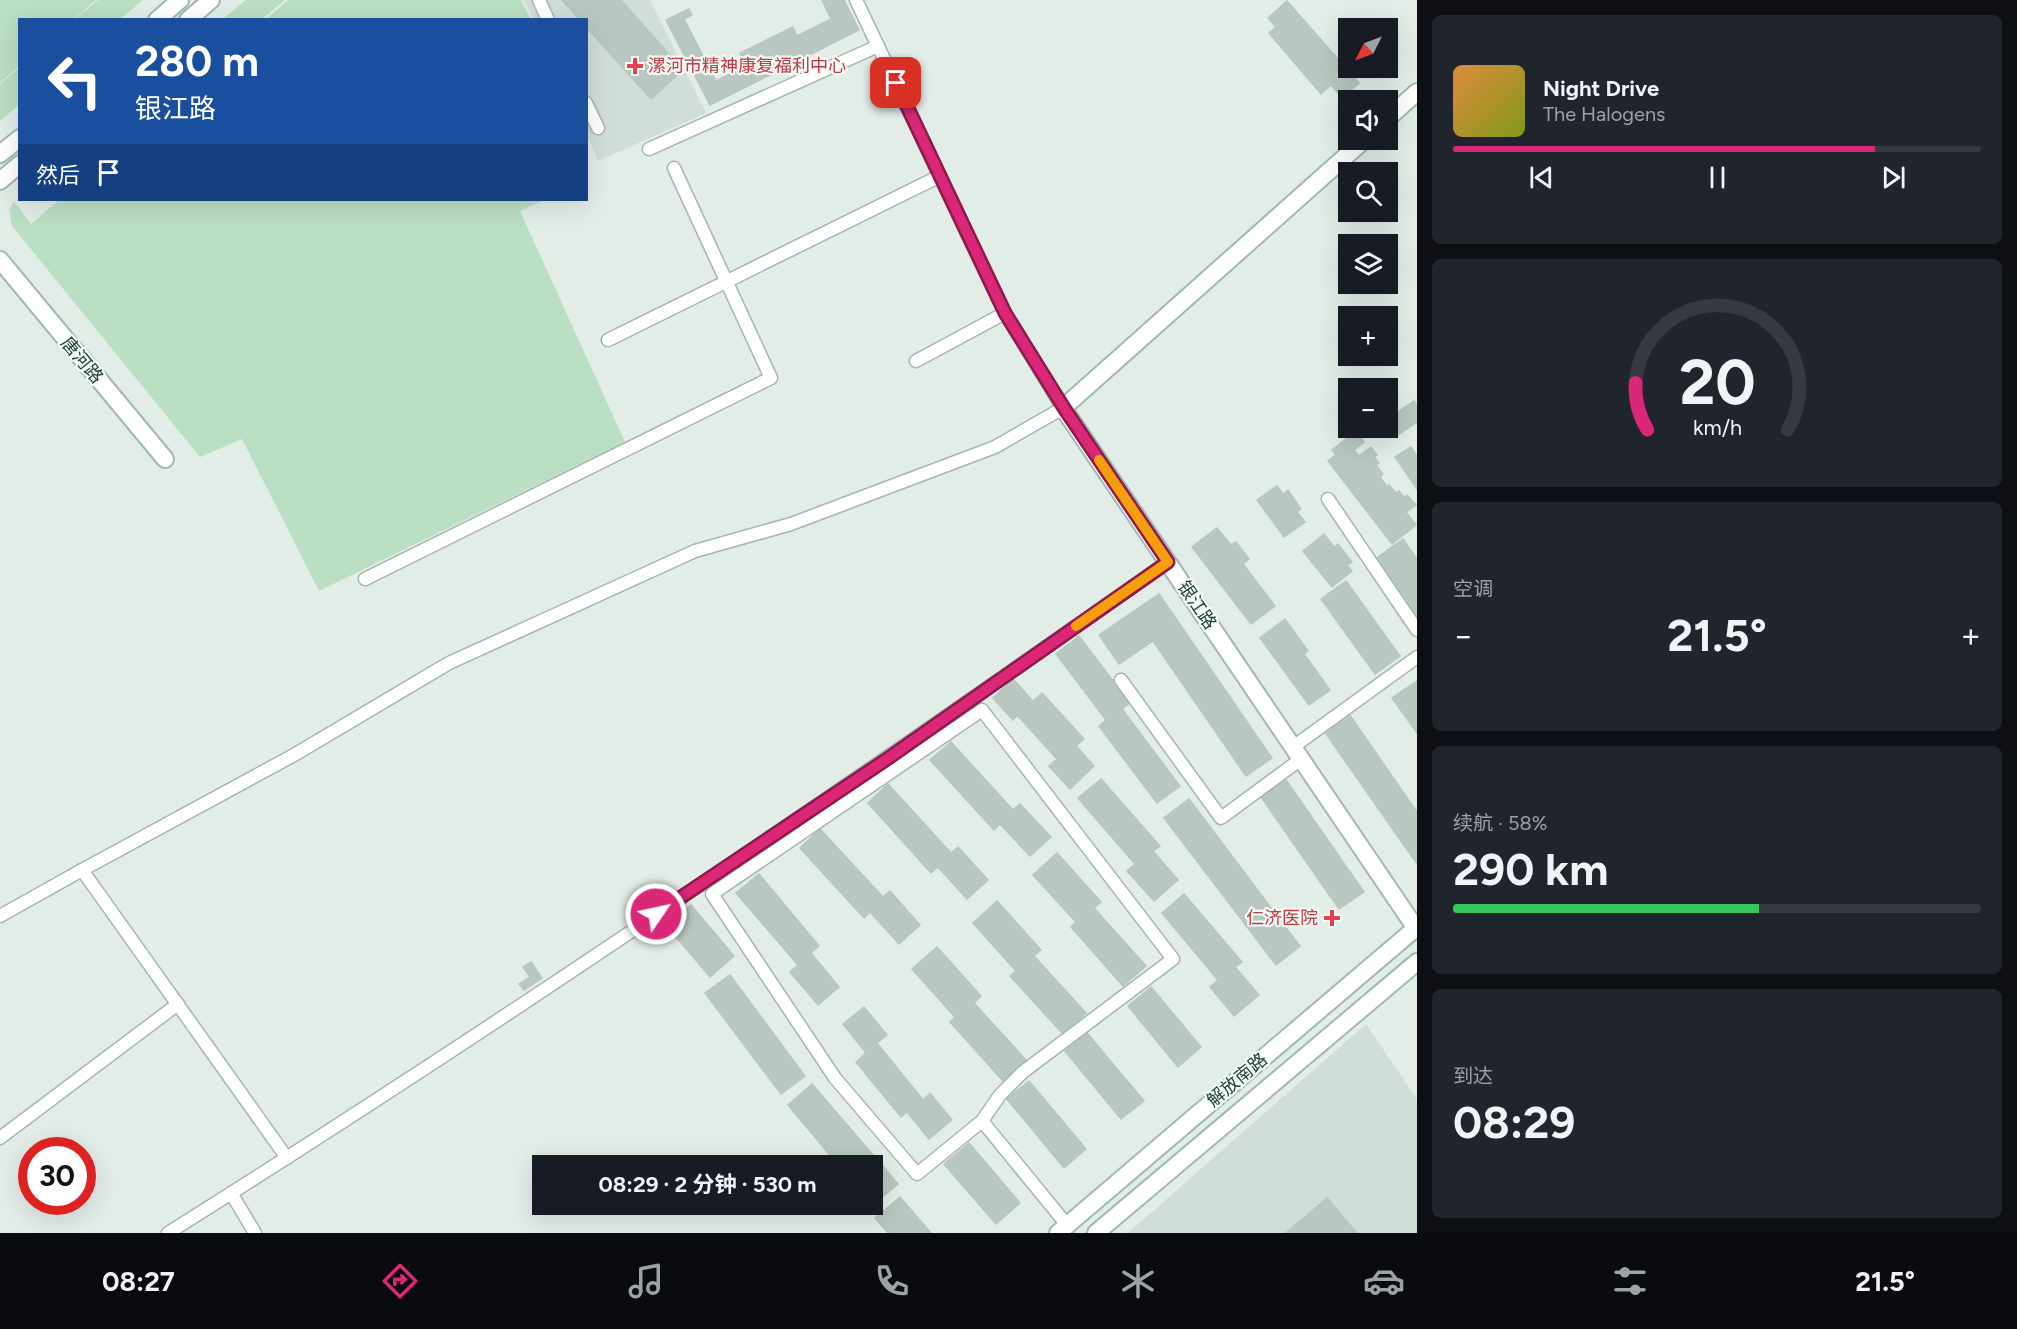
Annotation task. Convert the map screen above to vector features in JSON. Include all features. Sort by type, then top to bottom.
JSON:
[{"type":"street","points":[[159,18],[180,0]]},
{"type":"street","points":[[190,18],[211,0]]},
{"type":"street","points":[[539,0],[547,18]]},
{"type":"street","name":"银江路","points":[[856,0],[1005,313],[1064,408],[1417,928]]},
{"type":"street","points":[[649,149],[878,46]]},
{"type":"street","points":[[1398,109],[1417,92]]},
{"type":"street","points":[[588,107],[598,128]]},
{"type":"street","points":[[0,154],[18,140]]},
{"type":"street","points":[[0,916],[294,755],[449,663],[695,551],[791,524],[995,447],[1064,408],[1353,150]]},
{"type":"street","points":[[0,181],[18,166]]},
{"type":"street","points":[[364,579],[771,378],[674,168]]},
{"type":"street","points":[[608,340],[940,176]]},
{"type":"street","name":"唐河路","points":[[0,260],[165,459]]},
{"type":"street","points":[[916,361],[1005,313]]},
{"type":"street","points":[[1328,499],[1417,630]]},
{"type":"street","points":[[168,1233],[287,1158],[887,759],[1168,562]]},
{"type":"street","points":[[1121,680],[1221,818],[1297,753],[1417,657]]},
{"type":"street","points":[[982,710],[1173,959],[1023,1072],[1000,1095],[981,1121],[917,1174],[835,1078],[712,894],[982,710]]},
{"type":"street","points":[[82,870],[287,1158]]},
{"type":"street","name":"解放南路","points":[[1062,1229],[1417,928]]},
{"type":"street","name":"解放南路","points":[[1096,1233],[1417,962]]},
{"type":"street","points":[[0,1138],[178,1004]]},
{"type":"street","points":[[981,1121],[1062,1229]]},
{"type":"street","points":[[231,1194],[255,1233]]},
{"type":"shaded area","name":"漯河市精神康复福利中心","points":[[524,0],[650,0],[706,113],[598,161],[588,137],[588,18],[533,18]]},
{"type":"shaded area","points":[[1366,1024],[1417,1099],[1417,1233],[1128,1233]]},
{"type":"green space","points":[[0,0],[96,0],[75,18],[18,18],[18,67],[0,83]]},
{"type":"green space","points":[[98,0],[143,0],[121,18],[76,18]]},
{"type":"green space","points":[[246,0],[285,0],[263,18],[224,18]]},
{"type":"green space","points":[[288,0],[521,0],[530,18],[267,18]]},
{"type":"green space","points":[[18,69],[18,106],[0,121],[0,84]]},
{"type":"green space","points":[[14,201],[31,224],[58,201],[542,201],[520,211],[625,442],[319,591],[242,439],[200,457],[12,226],[9,209]]},
{"type":"building","points":[[562,0],[621,0],[683,70],[651,99],[588,29],[588,18],[578,18]]},
{"type":"building","points":[[822,0],[844,0],[859,30],[710,105],[666,20],[689,9],[692,15],[684,19],[716,81],[746,66],[740,53],[793,27],[797,36],[831,19]]},
{"type":"building","points":[[1287,1],[1338,59],[1338,78],[1355,78],[1359,83],[1351,90],[1338,90],[1338,93],[1331,85],[1321,94],[1269,33],[1276,27],[1268,18]]},
{"type":"building","points":[[1414,401],[1417,406],[1417,422],[1398,435],[1398,412]]},
{"type":"building","points":[[1347,438],[1361,438],[1364,442],[1354,450],[1359,456],[1371,447],[1377,455],[1374,457],[1379,463],[1376,465],[1383,474],[1380,477],[1387,487],[1389,485],[1396,493],[1399,491],[1404,497],[1407,495],[1416,505],[1406,512],[1416,525],[1392,544],[1328,461],[1336,455],[1332,450]]},
{"type":"building","points":[[1411,447],[1417,456],[1417,489],[1395,457]]},
{"type":"building","points":[[1277,486],[1283,494],[1288,490],[1301,509],[1297,512],[1305,522],[1284,537],[1257,500]]},
{"type":"building","points":[[1217,528],[1231,545],[1236,542],[1249,559],[1243,564],[1275,606],[1251,624],[1192,547]]},
{"type":"building","points":[[1324,534],[1334,547],[1338,544],[1352,562],[1347,565],[1352,571],[1332,587],[1303,551]]},
{"type":"building","points":[[1403,539],[1417,559],[1417,619],[1374,560]]},
{"type":"building","points":[[1346,581],[1400,656],[1375,674],[1321,599]]},
{"type":"building","points":[[1159,594],[1272,758],[1246,776],[1153,641],[1119,664],[1099,635]]},
{"type":"building","points":[[1285,619],[1308,651],[1304,654],[1330,690],[1309,705],[1260,638]]},
{"type":"building","points":[[1079,636],[1130,703],[1122,709],[1180,786],[1157,803],[1099,726],[1106,720],[1056,654]]},
{"type":"building","points":[[1013,679],[1033,701],[1042,693],[1084,739],[1076,746],[1094,766],[1070,789],[1049,766],[1057,759],[1017,715],[1013,720],[993,698]]},
{"type":"building","points":[[1417,681],[1417,733],[1392,698]]},
{"type":"building","points":[[1347,711],[1417,812],[1417,864],[1322,728]]},
{"type":"building","points":[[951,742],[1013,810],[1020,804],[1051,837],[1030,856],[1000,824],[994,830],[930,760]]},
{"type":"building","points":[[1101,779],[1160,846],[1153,851],[1178,880],[1154,901],[1127,871],[1135,864],[1078,798]]},
{"type":"building","points":[[1286,780],[1364,892],[1339,909],[1261,797]]},
{"type":"building","points":[[888,784],[951,853],[958,847],[988,880],[967,899],[938,867],[931,873],[868,803]]},
{"type":"building","points":[[1189,799],[1300,946],[1276,965],[1164,818]]},
{"type":"building","points":[[820,829],[883,897],[890,891],[920,925],[899,944],[870,912],[864,918],[800,848]]},
{"type":"building","points":[[1057,853],[1101,902],[1094,908],[1146,966],[1123,986],[1071,927],[1076,922],[1033,875]]},
{"type":"building","points":[[759,874],[819,946],[811,953],[839,987],[818,1005],[790,972],[798,965],[736,893]]},
{"type":"building","points":[[1184,894],[1242,962],[1235,967],[1259,995],[1234,1016],[1210,987],[1218,980],[1162,913]]},
{"type":"building","points":[[997,901],[1041,950],[1034,956],[1086,1013],[1063,1034],[1010,976],[1016,971],[973,923]]},
{"type":"building","points":[[691,905],[734,956],[710,977],[666,925]]},
{"type":"building","points":[[937,947],[981,996],[974,1003],[1026,1060],[1003,1081],[950,1022],[955,1017],[912,969]]},
{"type":"building","points":[[531,962],[542,978],[524,990],[519,984],[530,977],[523,967]]},
{"type":"building","points":[[730,975],[805,1076],[781,1094],[705,993]]},
{"type":"building","points":[[1151,987],[1201,1047],[1178,1067],[1128,1006]]},
{"type":"building","points":[[864,1007],[887,1035],[877,1043],[923,1100],[930,1093],[952,1120],[929,1139],[907,1112],[901,1117],[856,1062],[866,1053],[843,1024]]},
{"type":"building","points":[[1087,1033],[1144,1101],[1121,1119],[1065,1051]]},
{"type":"building","points":[[1029,1081],[1086,1149],[1064,1168],[1007,1099]]},
{"type":"building","points":[[812,1084],[873,1155],[830,1155],[788,1105]]},
{"type":"building","points":[[969,1143],[1020,1203],[996,1224],[944,1164]]},
{"type":"building","points":[[883,1167],[898,1184],[883,1197]]},
{"type":"building","points":[[900,1197],[931,1233],[888,1233],[875,1218],[883,1215],[883,1211]]},
{"type":"building","points":[[1327,1198],[1357,1233],[1286,1233]]},
{"type":"slow traffic","points":[[1076,626],[1168,562],[1099,460]]},
{"type":"place","name":"漯河市精神康复福利中心","points":[[635,66]]},
{"type":"place","name":"仁济医院","points":[[1332,918]]},
{"type":"route","points":[[656,914],[887,759],[1168,562],[1064,408],[1005,313],[896,83]]}]
